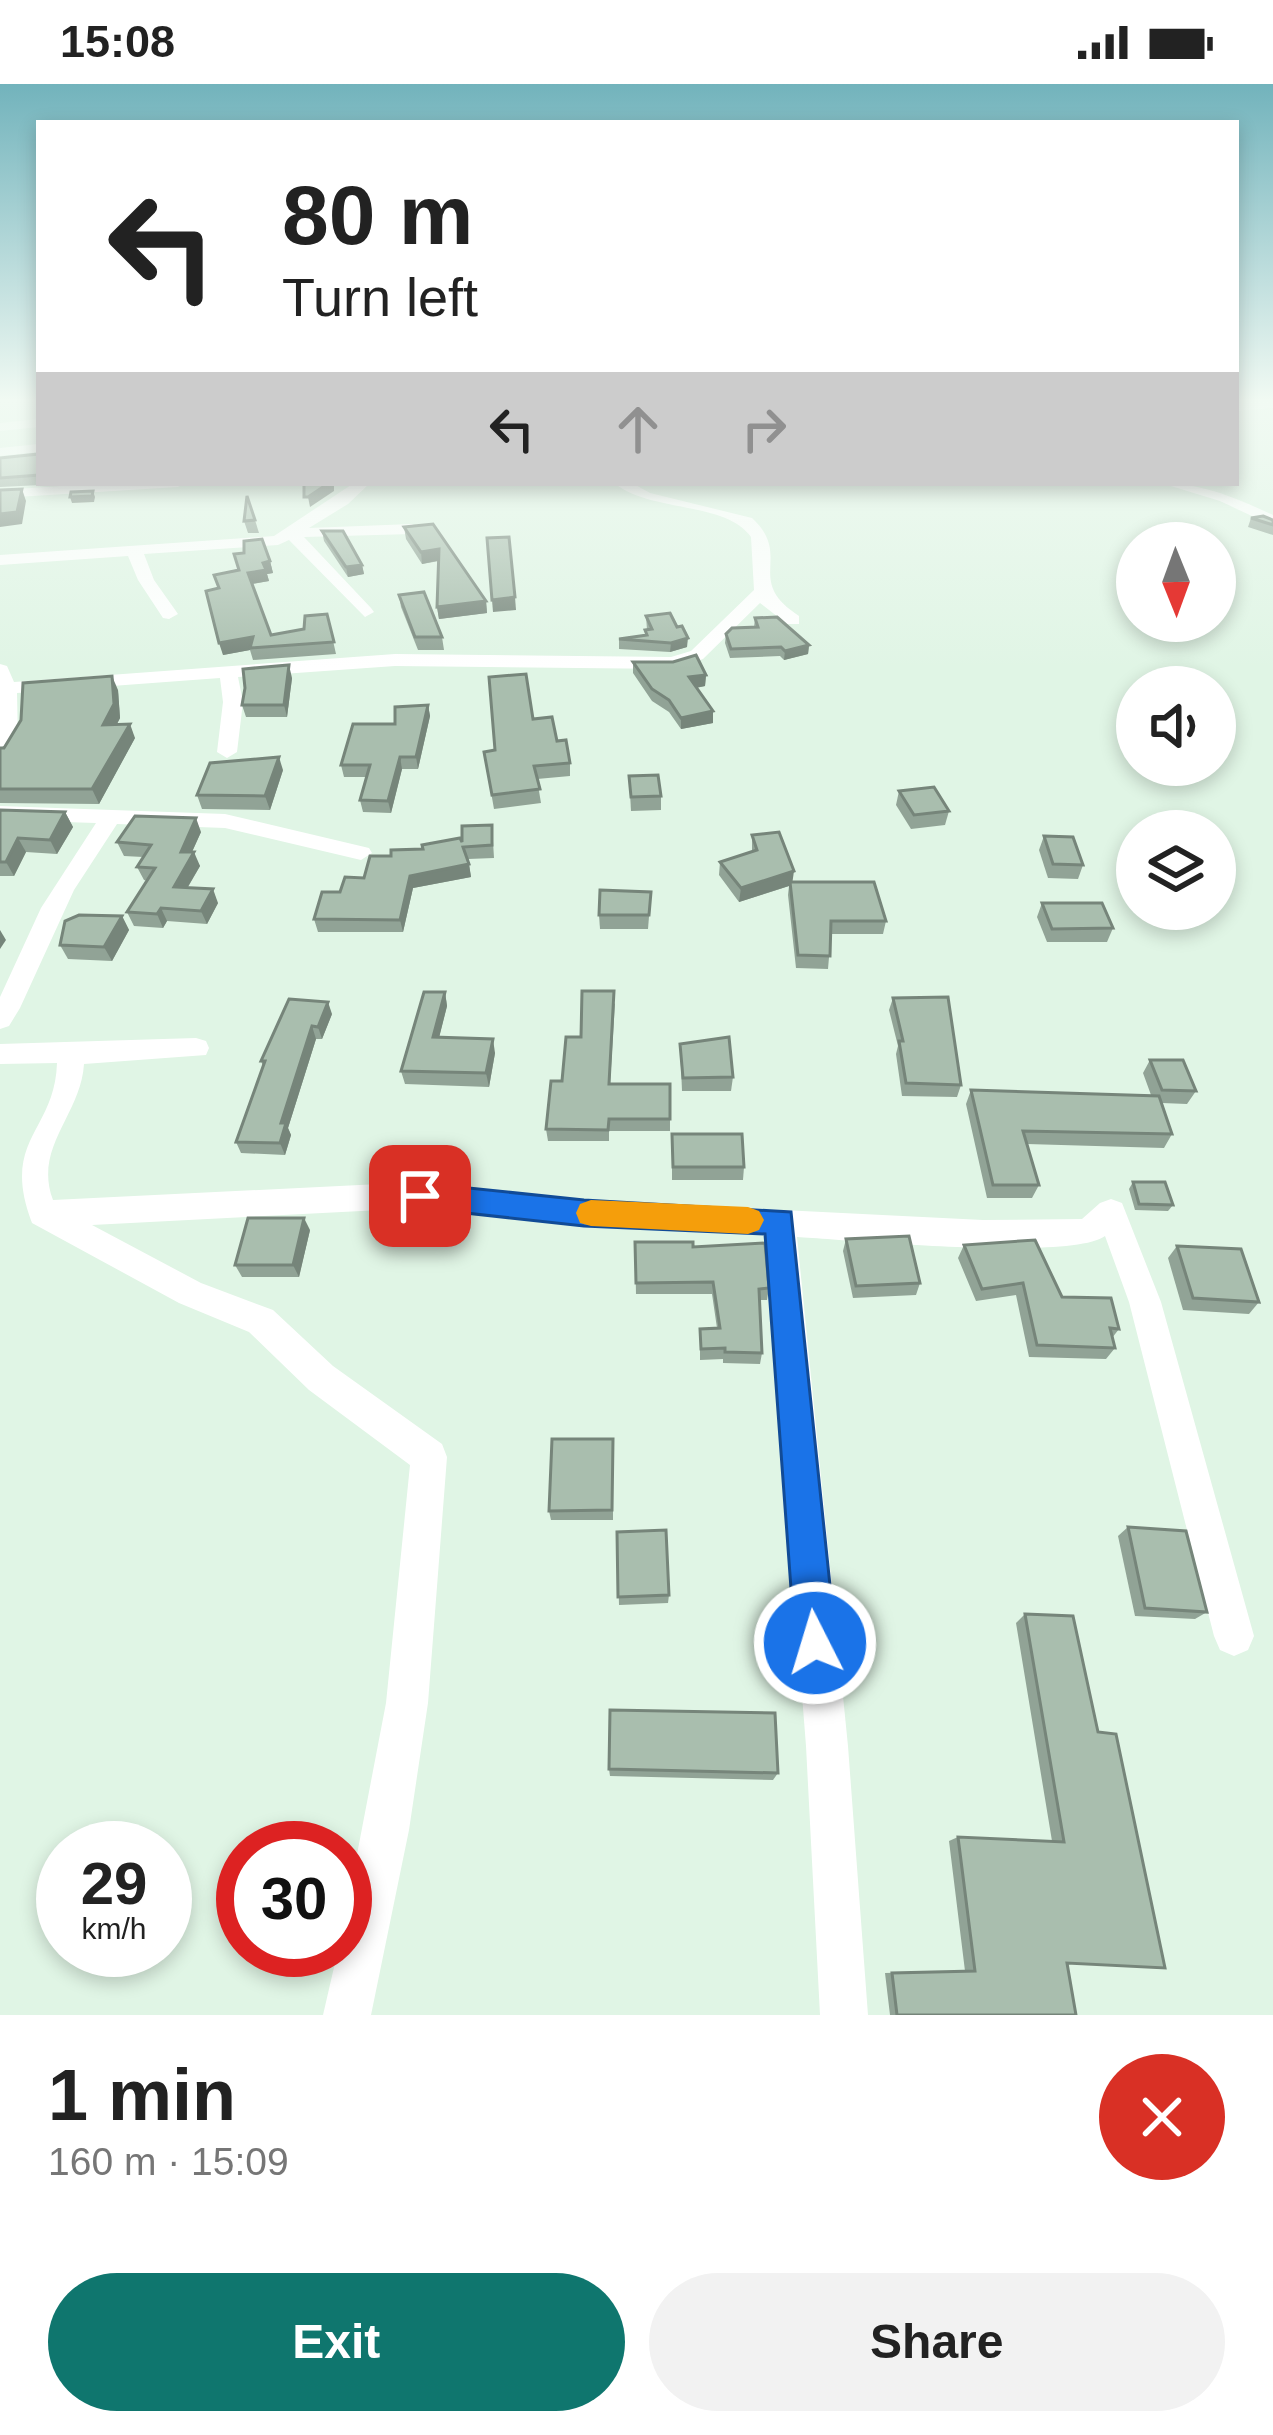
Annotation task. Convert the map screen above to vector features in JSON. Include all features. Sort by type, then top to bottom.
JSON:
[{"type":"street","points":[[0,494],[79,489]]},
{"type":"street","points":[[0,560],[278,540],[354,489]]},
{"type":"street","points":[[632,489],[750,521],[762,536],[762,591],[770,605],[793,620]]},
{"type":"street","points":[[1191,489],[1225,498],[1273,521]]},
{"type":"street","points":[[291,532],[412,529]]},
{"type":"street","points":[[291,532],[365,612]]},
{"type":"street","points":[[134,549],[146,580],[169,614]]},
{"type":"street","points":[[0,743],[8,741],[4,679],[395,660],[674,663],[697,655],[762,591]]},
{"type":"street","points":[[227,752],[233,701],[228,671]]},
{"type":"street","points":[[0,813],[226,821],[361,853]]},
{"type":"street","points":[[0,1018],[21,988],[73,870],[105,836],[108,817]]},
{"type":"street","points":[[0,1054],[196,1048],[70,1055],[73,1075],[35,1148],[31,1179],[43,1214],[190,1293],[261,1321],[321,1378],[429,1457],[407,1703],[387,1830],[347,2015]]},
{"type":"street","points":[[43,1214],[420,1196],[584,1213],[983,1233],[1088,1232],[1112,1212],[1144,1302],[1234,1636]]},
{"type":"street","points":[[780,1222],[827,1746],[844,2015]]},
{"type":"building","points":[[22,489],[17,512],[0,514],[0,490]]},
{"type":"building","points":[[93,491],[92,496],[70,497],[71,492]]},
{"type":"building","points":[[247,496],[255,520],[244,521]]},
{"type":"building","points":[[433,524],[486,601],[437,607],[439,549],[421,552],[404,527]]},
{"type":"building","points":[[322,531],[343,531],[362,565],[346,567]]},
{"type":"building","points":[[509,537],[515,597],[492,600],[487,538]]},
{"type":"building","points":[[262,539],[270,561],[263,563],[266,570],[248,573],[271,635],[304,629],[305,616],[327,614],[334,642],[250,648],[253,637],[219,643],[206,591],[219,588],[214,575],[239,570],[234,554],[244,553],[244,541]]},
{"type":"building","points":[[424,592],[442,637],[415,637],[399,595]]},
{"type":"building","points":[[670,613],[688,638],[671,643],[619,639],[647,635],[645,630],[652,629],[646,616]]},
{"type":"building","points":[[777,617],[809,645],[785,651],[781,647],[731,649],[726,634],[732,628],[758,627],[755,618]]},
{"type":"building","points":[[696,655],[706,675],[689,677],[713,711],[681,718],[633,662],[673,662]]},
{"type":"building","points":[[289,665],[284,705],[242,705],[243,669]]},
{"type":"building","points":[[526,674],[533,719],[552,717],[557,741],[566,740],[570,763],[534,766],[540,789],[492,795],[484,752],[495,750],[489,677]]},
{"type":"building","points":[[112,676],[114,704],[103,725],[130,724],[92,789],[0,789],[0,748],[21,720],[23,683]]},
{"type":"building","points":[[428,705],[416,757],[400,757],[388,801],[360,800],[370,765],[341,765],[353,724],[395,724],[395,707]]},
{"type":"building","points":[[279,757],[265,796],[197,795],[210,763]]},
{"type":"building","points":[[658,775],[661,796],[631,797],[629,776]]},
{"type":"building","points":[[934,787],[949,811],[914,815],[899,791]]},
{"type":"building","points":[[0,810],[65,812],[50,840],[18,838],[6,862],[0,862]]},
{"type":"building","points":[[135,816],[196,818],[181,852],[194,852],[174,887],[213,889],[201,911],[127,912],[155,868],[137,867],[151,845],[117,842]]},
{"type":"building","points":[[492,825],[492,845],[463,847],[469,864],[410,876],[400,920],[314,919],[322,892],[340,892],[345,877],[364,878],[370,856],[391,856],[391,850],[423,849],[422,845],[460,838],[462,842],[462,826]]},
{"type":"building","points":[[779,832],[794,871],[741,888],[720,862],[757,850],[752,835]]},
{"type":"building","points":[[1044,836],[1073,837],[1083,865],[1053,864]]},
{"type":"building","points":[[790,882],[874,882],[886,921],[831,921],[830,956],[798,955]]},
{"type":"building","points":[[600,890],[651,892],[649,915],[599,915]]},
{"type":"building","points":[[1042,903],[1102,903],[1113,928],[1052,929]]},
{"type":"building","points":[[79,915],[122,916],[104,947],[60,945],[65,921]]},
{"type":"building","points":[[582,991],[614,991],[609,1084],[670,1084],[670,1119],[609,1119],[608,1130],[546,1129],[551,1081],[562,1081],[566,1037],[581,1037]]},
{"type":"building","points":[[424,992],[445,992],[433,1037],[493,1039],[486,1073],[401,1071]]},
{"type":"building","points":[[948,997],[961,1085],[906,1083],[893,998]]},
{"type":"building","points":[[289,999],[328,1002],[318,1027],[312,1026],[281,1123],[286,1123],[280,1143],[236,1142],[265,1061],[261,1061]]},
{"type":"building","points":[[729,1037],[733,1077],[683,1078],[680,1044]]},
{"type":"building","points":[[1150,1060],[1183,1060],[1196,1091],[1162,1090]]},
{"type":"building","points":[[971,1090],[1159,1096],[1172,1134],[1023,1131],[1039,1185],[993,1185]]},
{"type":"building","points":[[672,1134],[742,1134],[744,1167],[673,1167]]},
{"type":"building","points":[[423,1155],[445,1155],[443,1174],[420,1171]]},
{"type":"building","points":[[1133,1182],[1165,1182],[1173,1205],[1139,1204]]},
{"type":"building","points":[[248,1218],[304,1218],[293,1265],[235,1265]]},
{"type":"building","points":[[909,1236],[920,1283],[856,1286],[846,1239]]},
{"type":"building","points":[[1035,1240],[1062,1297],[1111,1298],[1119,1329],[1110,1328],[1115,1348],[1037,1345],[1023,1283],[982,1289],[964,1245]]},
{"type":"building","points":[[635,1242],[693,1242],[693,1247],[765,1243],[769,1288],[759,1289],[762,1353],[701,1349],[700,1329],[720,1328],[713,1282],[636,1283]]},
{"type":"building","points":[[1177,1246],[1241,1249],[1259,1302],[1193,1298]]},
{"type":"building","points":[[552,1439],[613,1439],[612,1510],[549,1511]]},
{"type":"building","points":[[1128,1527],[1186,1531],[1207,1612],[1145,1608]]},
{"type":"building","points":[[666,1530],[669,1595],[618,1597],[617,1532]]},
{"type":"building","points":[[1025,1614],[1073,1616],[1098,1732],[1116,1734],[1165,1968],[1067,1963],[1076,2015],[897,2015],[892,1973],[975,1971],[958,1837],[1064,1842]]},
{"type":"building","points":[[610,1710],[775,1713],[778,1773],[609,1769]]},
{"type":"slow traffic","points":[[591,1213],[748,1220]]},
{"type":"route","points":[[420,1196],[584,1213],[780,1222],[815,1643]]}]
